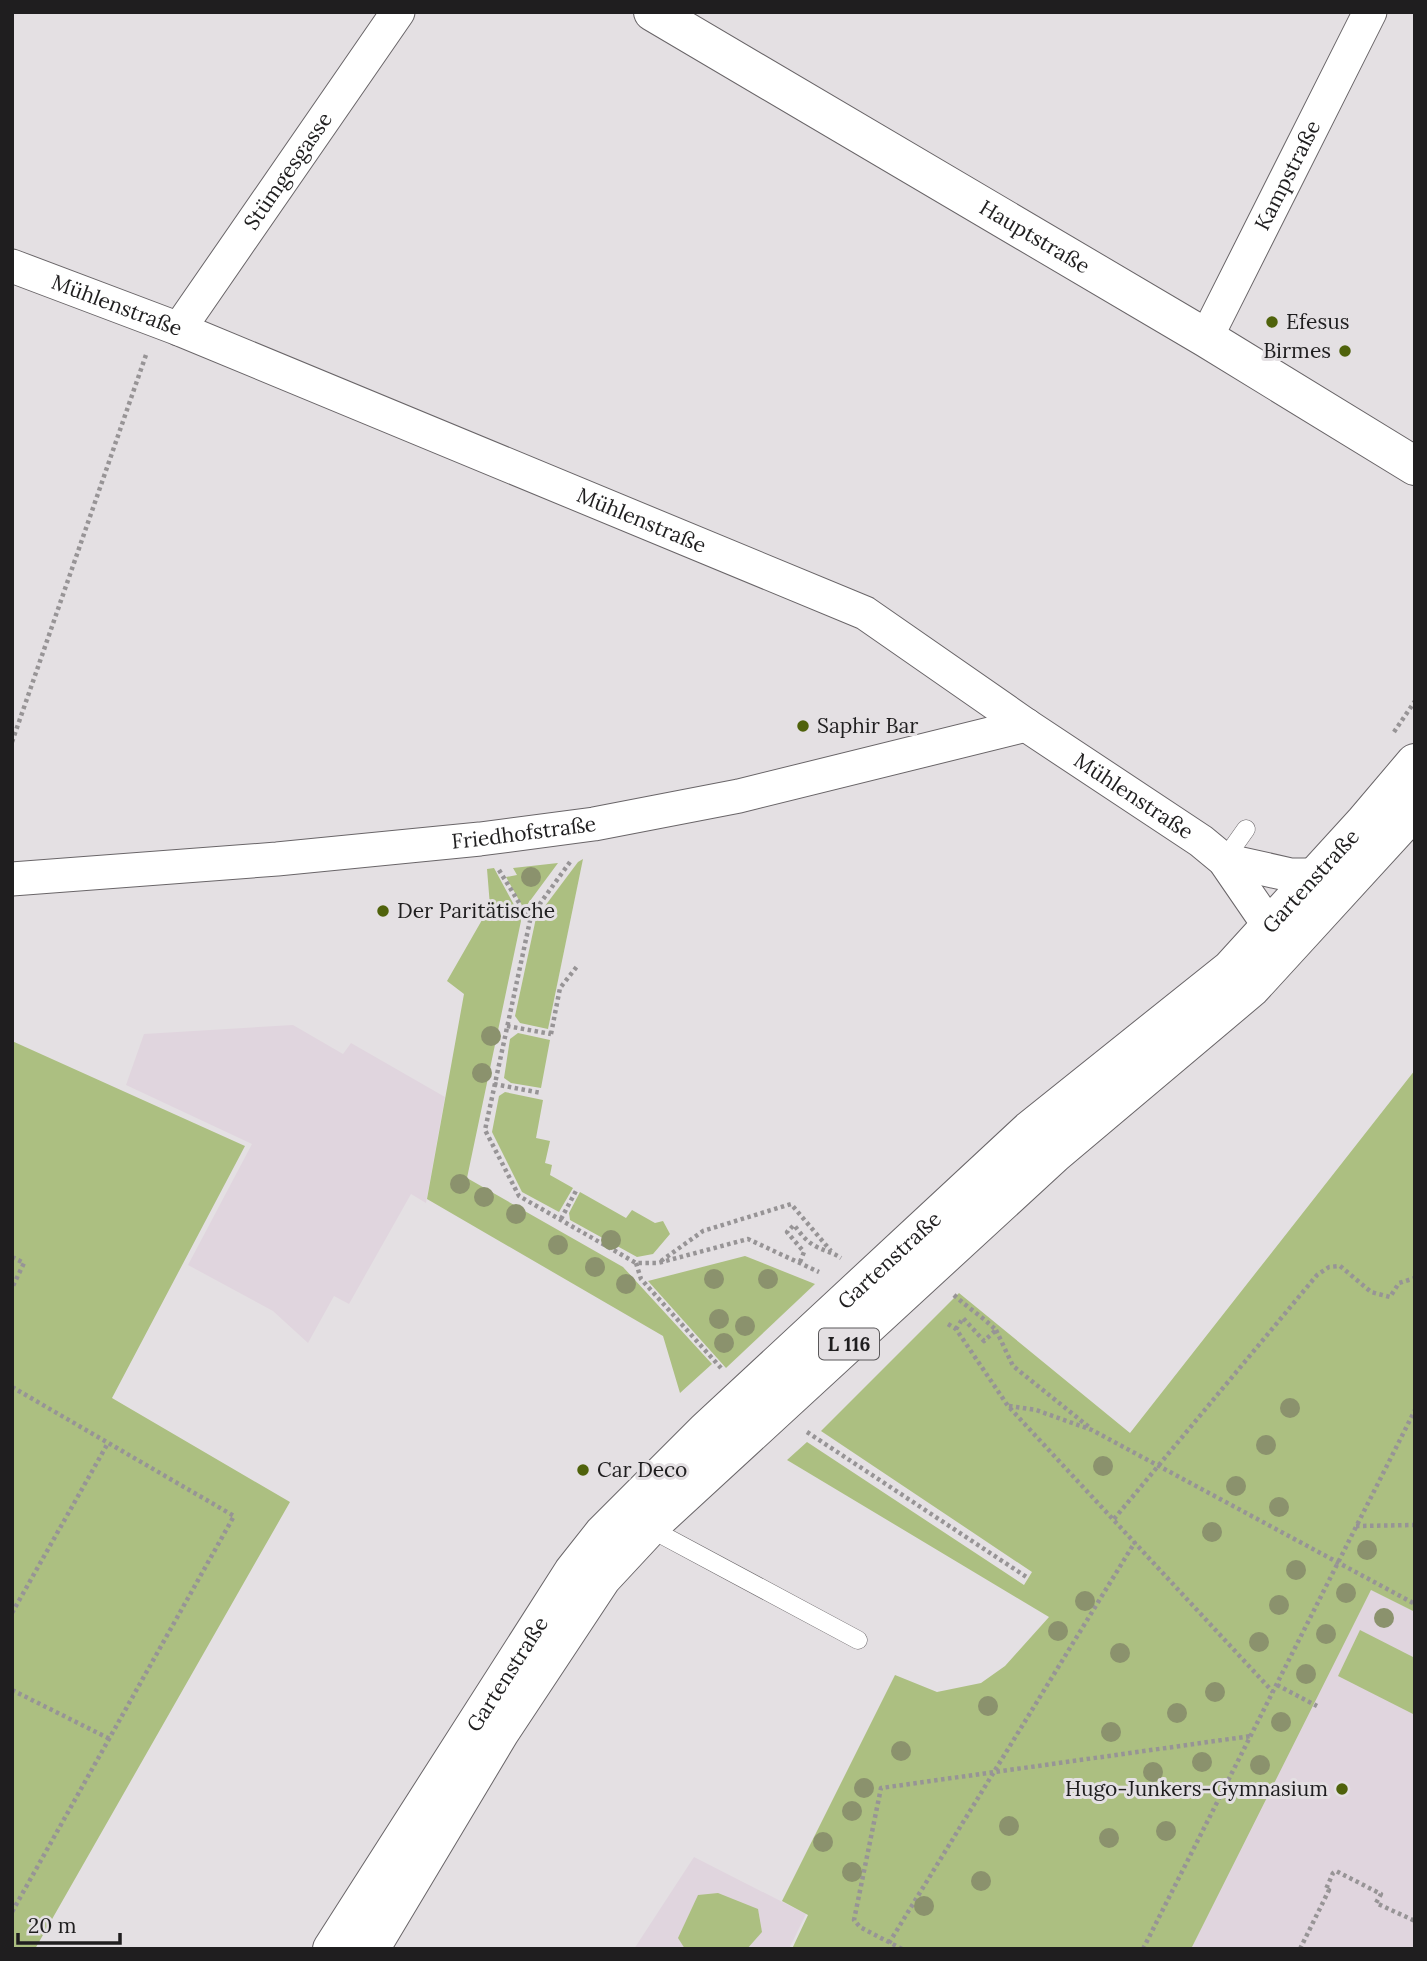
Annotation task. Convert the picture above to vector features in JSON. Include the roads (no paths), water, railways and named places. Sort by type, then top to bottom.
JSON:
[{"type":"main road","name":"Hauptstraße","points":[[653,12],[1206,338],[1415,466]]},
{"type":"main road","name":"Gartenstraße","points":[[332,1949],[565,1583],[603,1534],[706,1431],[1031,1129],[1231,969],[1415,763]]},
{"type":"main road","name":"Gartenstraße","points":[[370,1949],[500,1732],[602,1578],[649,1528],[1054,1154],[1251,988],[1414,810]]},
{"type":"street","name":"Stümgesgasse","points":[[168,325],[398,12]]},
{"type":"street","name":"Kampstraße","points":[[1206,338],[1370,12]]},
{"type":"street","name":"Mühlenstraße","points":[[12,266],[168,325],[865,613],[1201,841],[1224,860],[1270,927]]},
{"type":"street","name":"Friedhofstraße","points":[[12,879],[277,859],[480,839],[576,826],[739,796],[1026,724]]},
{"type":"street","points":[[1365,822],[1414,810]]},
{"type":"street","name":"Mühlenstraße","points":[[1224,860],[1291,875],[1317,875]]},
{"type":"lane","points":[[1224,860],[1246,829]]},
{"type":"lane","points":[[649,1528],[858,1640]]},
{"type":"place","name":"Efesus","points":[[1272,322]]},
{"type":"place","name":"Birmes","points":[[1345,351]]},
{"type":"place","name":"Saphir Bar","points":[[803,726]]},
{"type":"place","name":"Der Paritätische","points":[[383,911]]},
{"type":"place","name":"Car Deco","points":[[583,1470]]},
{"type":"place","name":"Hugo-Junkers-Gymnasium","points":[[1342,1789]]}]
